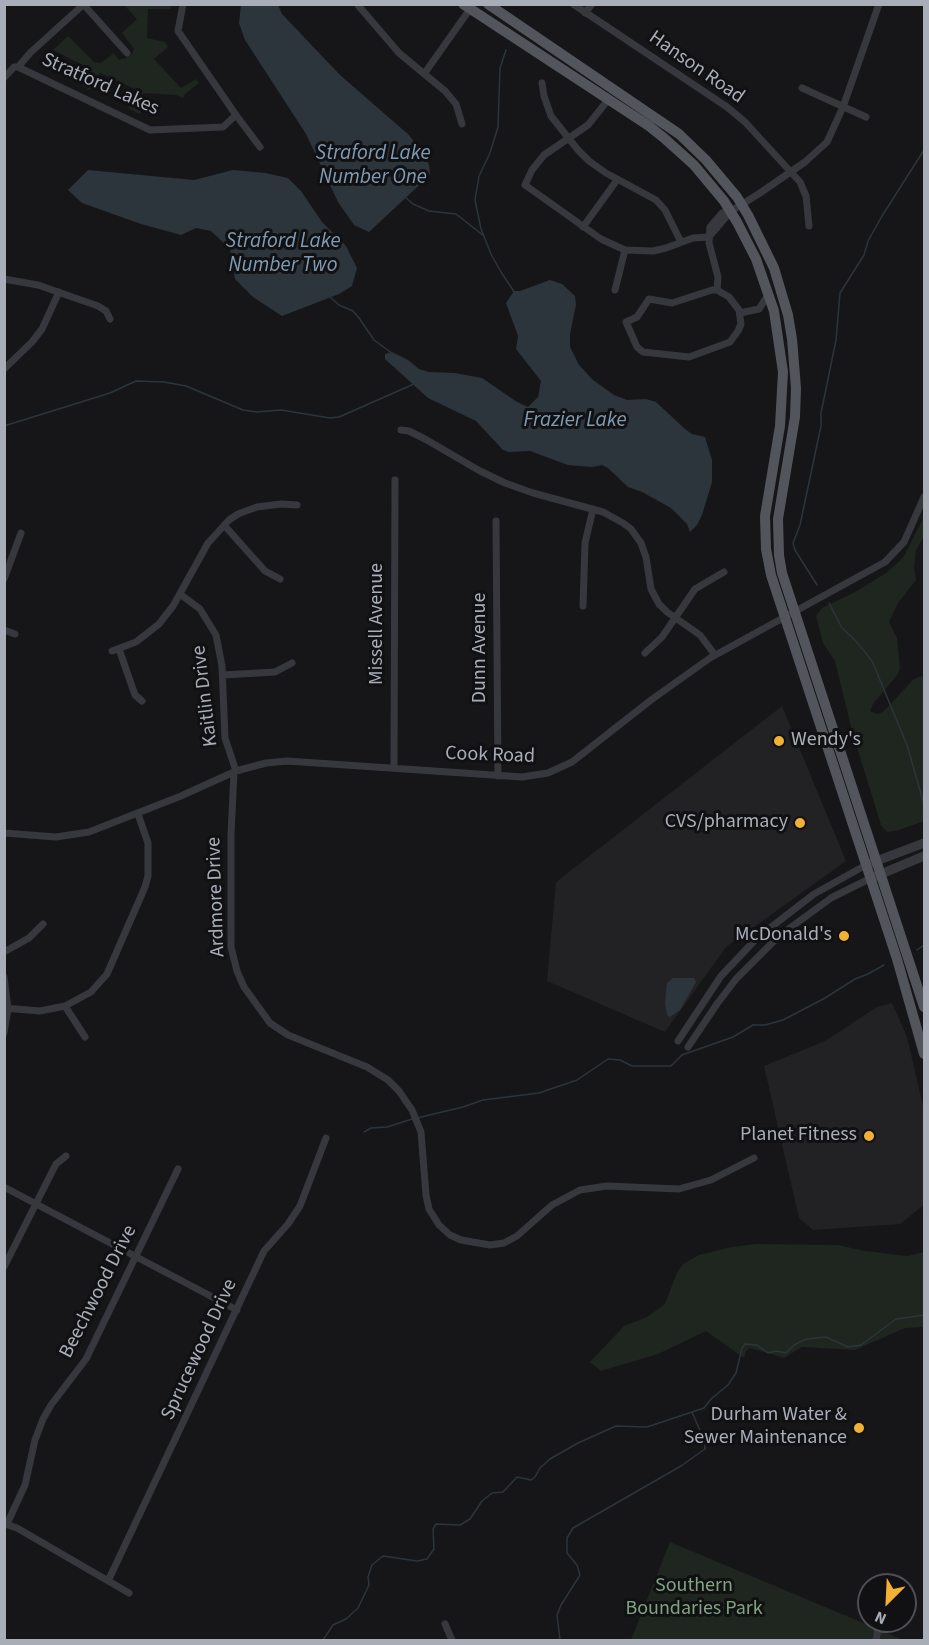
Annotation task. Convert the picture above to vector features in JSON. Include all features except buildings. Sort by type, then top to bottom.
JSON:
[{"type":"main road","points":[[488,4],[679,134],[724,180],[741,205],[774,268],[782,292],[792,339],[796,388],[795,417],[779,501],[777,538],[782,573],[924,1007]]},
{"type":"main road","points":[[466,7],[649,126],[680,152],[709,182],[731,211],[756,259],[769,293],[781,355],[783,399],[778,440],[766,501],[765,533],[771,575],[901,969],[924,1054]]},
{"type":"street","points":[[183,4],[178,31],[260,147]]},
{"type":"street","points":[[357,4],[399,53],[445,91],[456,104],[462,124]]},
{"type":"street","name":"Hanson Road","points":[[573,4],[727,107],[744,122],[800,182],[806,196],[809,226]]},
{"type":"street","points":[[585,13],[592,4]]},
{"type":"street","name":"Stratford Lakes","points":[[4,78],[84,5],[127,53]]},
{"type":"street","points":[[717,290],[718,278],[708,230],[711,224],[722,213],[741,205],[805,162],[827,142],[843,106],[876,5]]},
{"type":"street","points":[[424,74],[466,7]]},
{"type":"street","name":"Stratford Lakes","points":[[18,67],[150,130],[223,127],[236,115]]},
{"type":"street","points":[[542,83],[551,116],[569,139],[589,161],[617,180],[649,195],[660,204],[681,242]]},
{"type":"street","points":[[802,88],[866,117]]},
{"type":"street","points":[[608,100],[588,124],[544,155],[532,170],[525,185],[601,239],[625,249],[653,251],[698,237],[709,237]]},
{"type":"street","points":[[583,227],[617,180]]},
{"type":"street","points":[[615,290],[625,249]]},
{"type":"street","points":[[4,279],[21,280],[98,306],[106,312],[110,320]]},
{"type":"street","points":[[717,290],[735,303],[740,313],[741,324],[730,342],[690,357],[643,352],[637,347],[627,322],[637,317],[649,299],[672,303],[717,290]]},
{"type":"street","points":[[4,369],[32,342],[42,328],[59,292]]},
{"type":"street","points":[[740,313],[759,309],[769,293]]},
{"type":"street","points":[[759,309],[775,318]]},
{"type":"street","points":[[401,430],[409,431],[425,439],[505,483],[593,509],[624,523],[637,536],[644,551],[654,597],[667,612],[700,635],[715,655]]},
{"type":"street","name":"Missell Avenue","points":[[394,767],[395,480]]},
{"type":"street","name":"Cook Road","points":[[4,833],[40,837],[73,835],[95,830],[235,772],[286,761],[498,776],[535,776],[549,773],[566,766],[651,700],[715,655],[885,562],[904,542],[924,497]]},
{"type":"street","points":[[142,701],[135,695],[116,650],[136,642],[159,624],[180,594],[208,543],[224,525],[238,514],[257,507],[297,505]]},
{"type":"street","points":[[583,606],[585,543],[593,509]]},
{"type":"street","name":"Dunn Avenue","points":[[496,521],[498,776]]},
{"type":"street","points":[[224,525],[265,571],[280,579]]},
{"type":"street","points":[[4,579],[21,532]]},
{"type":"street","points":[[645,653],[662,637],[698,586],[724,572]]},
{"type":"street","name":"Kaitlin Drive","points":[[180,594],[200,609],[212,626],[219,645],[223,675],[225,738],[235,772]]},
{"type":"street","points":[[4,630],[15,634]]},
{"type":"street","points":[[223,675],[275,672],[292,663]]},
{"type":"street","name":"Ardmore Drive","points":[[235,772],[231,834],[231,947],[244,987],[262,1014],[280,1030],[301,1041],[367,1067],[388,1080],[399,1091],[412,1110],[421,1132],[429,1209],[439,1225],[450,1235],[461,1240],[490,1245],[504,1244],[517,1236],[552,1205],[580,1190],[606,1186],[679,1189],[711,1180],[754,1158]]},
{"type":"street","points":[[6,1009],[39,1011],[65,1006],[91,992],[107,974],[148,876],[149,854],[145,832],[138,814]]},
{"type":"street","points":[[678,1041],[721,976],[757,938],[814,894],[866,865],[924,843]]},
{"type":"street","points":[[688,1047],[730,987],[770,944],[804,916],[831,898],[881,873],[924,856]]},
{"type":"street","points":[[4,952],[29,938],[43,924]]},
{"type":"street","points":[[4,977],[6,1009],[4,1033]]},
{"type":"street","points":[[65,1006],[85,1037]]},
{"type":"street","name":"Sprucewood Drive","points":[[108,1581],[264,1251],[288,1224],[300,1206],[326,1138]]},
{"type":"street","points":[[4,1267],[56,1164],[66,1156]]},
{"type":"street","name":"Beechwood Drive","points":[[6,1524],[25,1485],[35,1440],[43,1419],[86,1359],[178,1168]]},
{"type":"street","points":[[4,1187],[237,1310]]},
{"type":"street","points":[[6,1524],[129,1593]]},
{"type":"street","points":[[445,1624],[452,1641]]},
{"type":"shaded area","points":[[782,706],[846,861],[726,947],[665,1032],[547,981],[556,882]]},
{"type":"shaded area","points":[[892,1003],[907,1037],[924,1110],[924,1205],[900,1224],[813,1230],[799,1218],[764,1066],[825,1041],[877,1007]]},
{"type":"green space","points":[[124,5],[172,5],[170,9],[148,9],[147,38],[165,42],[168,47],[154,59],[181,88],[196,79],[199,83],[183,98],[176,95],[143,93],[140,114],[129,109],[135,89],[100,73],[90,90],[82,86],[89,68],[53,50],[68,36],[94,62],[101,63],[114,53],[119,60],[132,54],[134,49],[122,33],[137,19]]},
{"type":"green space","points":[[924,517],[924,536],[916,550],[914,568],[916,580],[898,603],[889,622],[897,638],[900,668],[870,711],[877,714],[883,712],[913,680],[920,676],[924,677],[924,821],[887,832],[881,825],[852,731],[835,661],[823,643],[816,616],[822,608],[857,591],[886,573],[903,558]]},
{"type":"green space","points":[[756,1244],[838,1245],[907,1256],[924,1252],[924,1327],[905,1328],[855,1350],[802,1347],[784,1358],[750,1348],[746,1351],[744,1358],[706,1331],[658,1354],[601,1371],[590,1362],[624,1326],[647,1317],[665,1304],[676,1275],[683,1264],[699,1255]]},
{"type":"green space","name":"Southern Boundaries Park","points":[[670,1542],[857,1620],[857,1633],[887,1633],[903,1640],[631,1640]]},
{"type":"water","name":"Straford Lake Number One","points":[[241,5],[278,5],[282,14],[340,75],[409,135],[425,156],[429,165],[428,177],[369,232],[354,225],[338,202],[306,134],[245,40],[239,23]]},
{"type":"water","name":"Straford Lake Number Two","points":[[88,170],[194,180],[233,170],[288,178],[301,191],[322,222],[346,246],[357,268],[352,286],[339,294],[282,316],[253,297],[235,279],[230,249],[211,231],[196,228],[181,235],[141,224],[82,203],[68,190]]},
{"type":"water","name":"Frazier Lake","points":[[550,280],[562,284],[575,296],[576,305],[570,334],[570,347],[579,365],[593,380],[614,395],[627,400],[646,399],[656,402],[692,434],[705,437],[712,460],[712,482],[702,515],[690,532],[687,524],[671,508],[628,487],[602,465],[592,467],[568,465],[530,451],[503,450],[476,421],[428,398],[385,359],[385,354],[392,352],[419,369],[429,372],[455,373],[482,378],[528,407],[538,397],[541,381],[516,349],[518,336],[506,303],[514,291]]},
{"type":"water","points":[[673,978],[694,978],[696,982],[680,1010],[670,1017],[667,1015],[665,1003],[667,983]]},
{"type":"waterway","points":[[506,50],[500,68],[498,127],[490,153],[479,176],[475,200],[481,229],[491,254],[515,293]]},
{"type":"waterway","points":[[817,585],[793,543],[800,525],[821,426],[821,413],[836,340],[840,293],[864,255],[868,241],[882,216],[924,150]]},
{"type":"waterway","points":[[405,197],[413,204],[429,211],[456,214],[484,236]]},
{"type":"waterway","points":[[329,296],[339,305],[353,311],[374,340],[393,354]]},
{"type":"waterway","points":[[4,426],[110,393],[136,381],[186,386],[243,410],[257,412],[281,410],[330,418],[339,417],[414,384]]},
{"type":"waterway","points":[[829,603],[842,628],[872,661],[907,745],[924,804]]},
{"type":"waterway","points":[[917,950],[924,945]]},
{"type":"waterway","points":[[417,1118],[483,1100],[539,1093],[577,1080],[608,1059],[620,1060],[632,1066],[671,1066],[682,1055],[733,1037],[753,1025],[765,1025],[783,1020],[884,965]]},
{"type":"waterway","points":[[364,1132],[371,1128],[387,1127],[412,1119]]},
{"type":"waterway","points":[[323,1640],[333,1625],[346,1619],[358,1608],[369,1585],[368,1577],[372,1565],[383,1556],[417,1561],[427,1559],[434,1549],[433,1529],[436,1524],[460,1525],[470,1519],[482,1501],[492,1493],[503,1492],[517,1477],[531,1480],[550,1459],[578,1443],[616,1426],[647,1427],[704,1408],[728,1385],[736,1373],[745,1344],[757,1345],[768,1353],[776,1351],[786,1353],[794,1345],[806,1339],[826,1337],[848,1347],[861,1345],[896,1319],[924,1315]]},
{"type":"waterway","points":[[560,1640],[557,1615],[580,1575],[577,1565],[567,1553],[567,1538],[573,1528],[681,1466],[705,1449],[705,1442],[692,1412]]},
{"type":"place","name":"Wendy's","points":[[779,741]]},
{"type":"place","name":"CVS/pharmacy","points":[[800,823]]},
{"type":"place","name":"McDonald's","points":[[844,936]]},
{"type":"place","name":"Planet Fitness","points":[[869,1136]]},
{"type":"place","name":"Durham Water & Sewer Maintenance","points":[[859,1428]]}]
